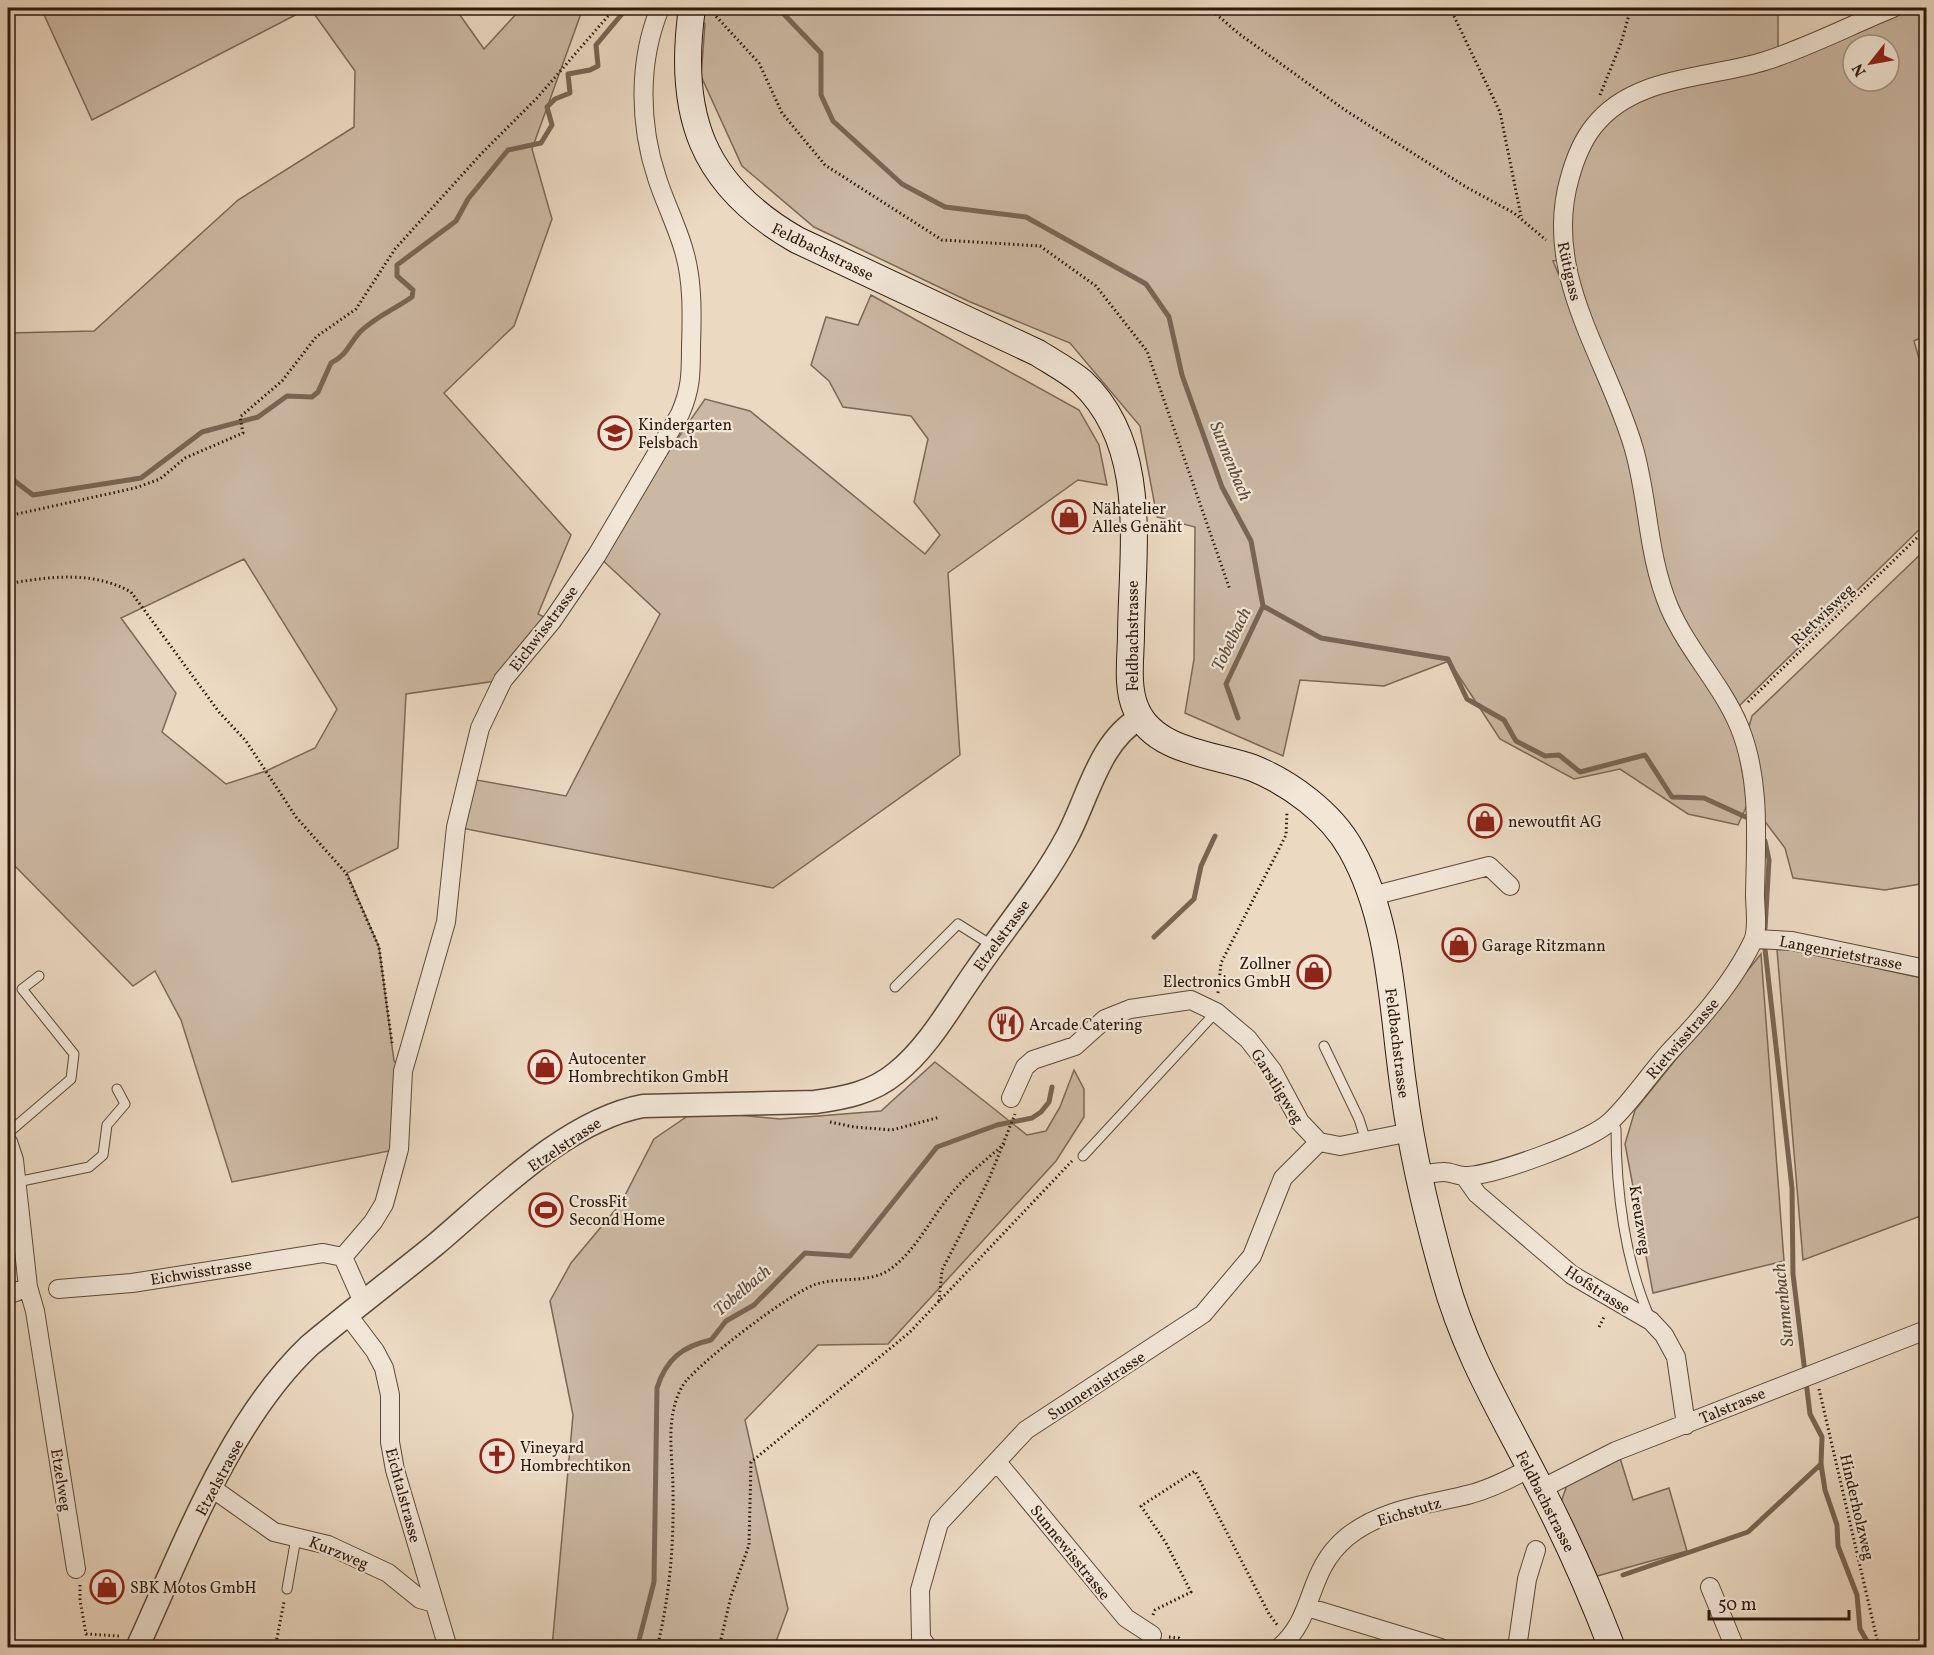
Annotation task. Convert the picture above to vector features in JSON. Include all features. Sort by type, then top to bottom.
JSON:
[{"type":"main road","name":"Feldbachstrasse","points":[[692,8],[686,75],[689,100],[700,140],[714,165],[743,201],[767,223],[797,240],[1038,353],[1081,381],[1101,404],[1124,449],[1130,476],[1132,505],[1131,692],[1140,718],[1151,731],[1164,739],[1254,769],[1302,797],[1340,832],[1352,850],[1372,896],[1387,961],[1411,1132],[1443,1274],[1463,1336],[1487,1390],[1535,1478],[1591,1591],[1612,1647]]},
{"type":"street","name":"Eichwisstrasse","points":[[58,1289],[132,1282],[323,1253],[344,1257],[373,1222],[384,1204],[399,1149],[403,1071],[446,922],[456,827],[480,728],[503,680],[552,621],[597,555],[680,414],[690,390],[692,312],[685,252],[656,176],[643,115],[645,72],[653,28],[660,8]]},
{"type":"street","name":"Rütigass","points":[[1734,716],[1683,637],[1659,582],[1651,553],[1635,452],[1587,331],[1563,255],[1562,214],[1573,166],[1586,136],[1596,123],[1616,105],[1654,86],[1750,65],[1778,56],[1893,8]]},
{"type":"street","points":[[1734,716],[1743,739],[1754,783],[1755,939]]},
{"type":"street","name":"Etzelstrasse","points":[[131,1642],[246,1427],[283,1370],[355,1308],[560,1143],[591,1123],[619,1111],[643,1106],[815,1102],[843,1098],[881,1083],[908,1063],[993,946],[1067,838],[1111,745],[1125,727],[1140,718]]},
{"type":"street","points":[[1372,896],[1489,866],[1510,886]]},
{"type":"street","name":"Langenrietstrasse","points":[[1755,939],[1792,940],[1926,969]]},
{"type":"street","name":"Rietwisstrasse","points":[[1420,1175],[1446,1172],[1465,1177],[1565,1147],[1610,1122],[1667,1054],[1711,1008],[1755,939]]},
{"type":"street","name":"Garstligweg","points":[[1013,1105],[1025,1067],[1033,1060],[1075,1046],[1105,1019],[1130,1009],[1178,1000],[1198,1002],[1216,1012],[1257,1049],[1272,1070],[1300,1122],[1319,1142]]},
{"type":"street","points":[[1319,1142],[1333,1146],[1411,1132]]},
{"type":"street","name":"Etzelweg","points":[[8,1142],[17,1182],[28,1287],[35,1311],[76,1569]]},
{"type":"street","name":"Sunneraistrasse","points":[[928,1647],[921,1638],[920,1590],[939,1523],[1026,1430],[1203,1314],[1252,1256],[1283,1178],[1319,1142]]},
{"type":"street","name":"Hofstrasse","points":[[1465,1177],[1477,1194],[1572,1275],[1651,1321],[1664,1335],[1676,1357],[1686,1425]]},
{"type":"street","points":[[344,1257],[355,1308]]},
{"type":"street","points":[[8,1295],[28,1287]]},
{"type":"street","name":"Eichtalstrasse","points":[[355,1308],[384,1368],[390,1395],[390,1442],[395,1470],[448,1647]]},
{"type":"street","name":"Talstrasse","points":[[1535,1478],[1686,1425],[1732,1403],[1926,1330]]},
{"type":"street","name":"Sunnewisstrasse","points":[[997,1462],[1126,1618],[1152,1635]]},
{"type":"street","name":"Eichstutz","points":[[1284,1643],[1300,1626],[1320,1568],[1346,1538],[1364,1525],[1401,1509],[1535,1478]]},
{"type":"street","name":"Kurzweg","points":[[212,1488],[259,1523],[280,1534],[320,1541],[388,1573],[420,1599],[434,1603]]},
{"type":"street","points":[[1517,1647],[1527,1579],[1536,1550]]},
{"type":"street","points":[[1710,1587],[1735,1647]]},
{"type":"street","points":[[1307,1606],[1441,1647]]},
{"type":"lane","points":[[895,987],[958,924],[993,946]]},
{"type":"lane","points":[[8,1133],[71,1079],[74,1054],[22,989],[39,976]]},
{"type":"lane","points":[[1083,1156],[1216,1012]]},
{"type":"lane","points":[[1323,1046],[1359,1119],[1366,1141]]},
{"type":"lane","points":[[17,1182],[89,1167],[103,1155],[107,1125],[125,1104],[117,1089]]},
{"type":"lane","name":"Kreuzweg","points":[[1610,1122],[1616,1130],[1624,1219],[1635,1280],[1651,1321]]},
{"type":"lane","points":[[287,1589],[296,1538]]},
{"type":"path","points":[[8,516],[135,488],[160,479],[185,458],[243,433],[240,417],[282,381],[316,337],[356,309],[395,249],[481,154],[537,98],[615,8]]},
{"type":"path","points":[[707,8],[759,63],[782,113],[825,165],[942,240],[1040,246],[1096,286],[1147,351],[1230,590]]},
{"type":"path","points":[[1209,8],[1238,33],[1345,110],[1466,187],[1521,218],[1563,255]]},
{"type":"path","points":[[1450,8],[1500,112],[1521,218]]},
{"type":"path","points":[[1599,98],[1621,43],[1631,8]]},
{"type":"path","name":"Rietwisweg","points":[[1734,716],[1926,529]]},
{"type":"path","points":[[8,584],[90,577],[113,582],[131,592],[219,712],[246,741],[296,817],[346,873],[380,947],[394,1061],[403,1071]]},
{"type":"path","points":[[1216,1012],[1221,963],[1286,836],[1287,800]]},
{"type":"path","points":[[939,1301],[942,1270],[1005,1143],[1011,1129],[1013,1105]]},
{"type":"path","points":[[820,1119],[855,1127],[892,1130],[940,1117]]},
{"type":"path","points":[[657,1647],[668,1600],[673,1551],[672,1425],[675,1403],[685,1381],[706,1361],[791,1298],[813,1285],[833,1280],[867,1278],[888,1270],[908,1251],[958,1185],[1005,1143]]},
{"type":"path","points":[[719,1647],[731,1596],[749,1545],[751,1462],[904,1337],[1067,1165],[1083,1156]]},
{"type":"path","name":"Hinderholzweg","points":[[1810,1375],[1823,1412],[1879,1647]]},
{"type":"path","points":[[1152,1635],[1150,1622],[1155,1610],[1191,1593],[1166,1543],[1141,1506],[1195,1471],[1284,1643]]},
{"type":"path","points":[[76,1569],[81,1581],[80,1599],[86,1634],[131,1642]]},
{"type":"path","points":[[275,1647],[287,1589]]},
{"type":"shaded area","points":[[41,8],[309,8],[92,120]]},
{"type":"shaded area","points":[[310,8],[455,8],[484,49],[517,13],[516,8],[583,8],[532,149],[552,219],[514,326],[444,393],[571,535],[538,614],[552,621],[503,680],[406,694],[398,848],[347,873],[379,947],[394,1061],[403,1071],[399,1149],[232,1182],[181,1020],[155,971],[133,986],[8,859],[8,333],[94,331],[238,200],[354,127],[355,71]],"holes":[[[244,559],[337,709],[315,748],[266,771],[226,784],[162,732],[176,693],[121,618]]]},
{"type":"shaded area","points":[[692,8],[1778,8],[1780,65],[1841,38],[1841,93],[1901,93],[1901,33],[1852,33],[1909,8],[1926,8],[1926,335],[1914,341],[1926,383],[1926,523],[1739,706],[1731,702],[1678,619],[1656,551],[1641,452],[1579,292],[1570,259],[1553,261],[1616,413],[1635,476],[1647,559],[1675,636],[1734,725],[1748,803],[1738,825],[1688,814],[1620,769],[1574,779],[1500,739],[1449,661],[1384,686],[1300,680],[1283,756],[1185,713],[1194,659],[1195,527],[1157,517],[1140,426],[1070,343],[968,301],[814,227],[742,166],[701,76],[705,24]]},
{"type":"shaded area","points":[[871,295],[1079,410],[1099,445],[1107,485],[1078,480],[948,573],[960,755],[773,888],[456,827],[466,778],[566,796],[660,614],[597,555],[705,399],[750,411],[925,554],[940,535],[914,502],[928,439],[911,416],[843,407],[829,381],[811,365],[826,317],[858,325]]},
{"type":"shaded area","points":[[1926,549],[1926,883],[1885,890],[1793,878],[1785,848],[1763,819],[1748,730],[1752,716]]},
{"type":"shaded area","points":[[1787,948],[1926,979],[1926,1214],[1803,1260],[1777,950]]},
{"type":"shaded area","points":[[1761,954],[1784,1261],[1653,1293],[1625,1144],[1635,1110]]},
{"type":"shaded area","points":[[935,1062],[1027,1135],[1046,1131],[1060,1107],[1074,1070],[1084,1089],[1084,1117],[1056,1161],[888,1344],[818,1345],[745,1420],[788,1609],[774,1647],[552,1647],[573,1415],[550,1301],[571,1263],[621,1203],[654,1139],[695,1111],[780,1119],[881,1111]]},
{"type":"shaded area","points":[[1620,1458],[1633,1500],[1669,1488],[1687,1551],[1597,1576],[1561,1502],[1567,1485]]},
{"type":"waterway","points":[[8,476],[33,495],[141,478],[202,432],[258,417],[287,396],[312,397],[318,392],[331,363],[344,353],[360,332],[379,317],[412,297],[413,290],[397,276],[397,265],[456,221],[468,199],[508,150],[541,143],[552,125],[547,107],[555,99],[570,93],[568,74],[590,70],[598,66],[596,45],[627,8]]},
{"type":"waterway","name":"Sunnenbach","points":[[778,8],[821,53],[821,95],[833,121],[902,184],[945,207],[1026,217],[1146,284],[1169,317],[1182,375],[1222,487],[1251,541],[1263,606],[1321,638],[1448,659],[1467,699],[1504,720],[1516,741],[1545,756],[1559,755],[1580,772],[1645,755],[1672,797],[1704,798],[1750,819]]},
{"type":"waterway","name":"Tobelbach","points":[[1238,718],[1226,684],[1263,606]]},
{"type":"waterway","name":"Tobelbach","points":[[1154,937],[1194,899],[1201,866],[1215,836]]},
{"type":"waterway","name":"Sunnenbach","points":[[1765,841],[1769,860],[1765,929]]},
{"type":"waterway","name":"Sunnenbach","points":[[1765,949],[1792,1188],[1793,1274],[1810,1414],[1822,1437],[1821,1464],[1825,1490],[1837,1525],[1838,1546],[1857,1595],[1860,1629],[1871,1648]]},
{"type":"waterway","name":"Tobelbach","points":[[637,1648],[654,1582],[657,1388],[665,1369],[677,1355],[692,1346],[711,1340],[726,1321],[754,1305],[805,1253],[850,1256],[937,1147],[997,1125],[1032,1118],[1049,1102],[1052,1087]]},
{"type":"waterway","points":[[1623,1575],[1748,1532],[1821,1464]]},
{"type":"place","name":"Kindergarten Felsbach","points":[[615,433]]},
{"type":"place","name":"Nähatelier Alles Genäht","points":[[1069,517]]},
{"type":"place","name":"newoutfit AG","points":[[1485,821]]},
{"type":"place","name":"Garage Ritzmann","points":[[1459,945]]},
{"type":"place","name":"Zollner Electronics GmbH","points":[[1314,972]]},
{"type":"place","name":"Arcade Catering","points":[[1006,1024]]},
{"type":"place","name":"Autocenter Hombrechtikon GmbH","points":[[545,1067]]},
{"type":"place","name":"CrossFit Second Home","points":[[546,1210]]},
{"type":"place","name":"Vineyard Hombrechtikon","points":[[497,1456]]},
{"type":"place","name":"SBK Motos GmbH","points":[[107,1587]]}]
